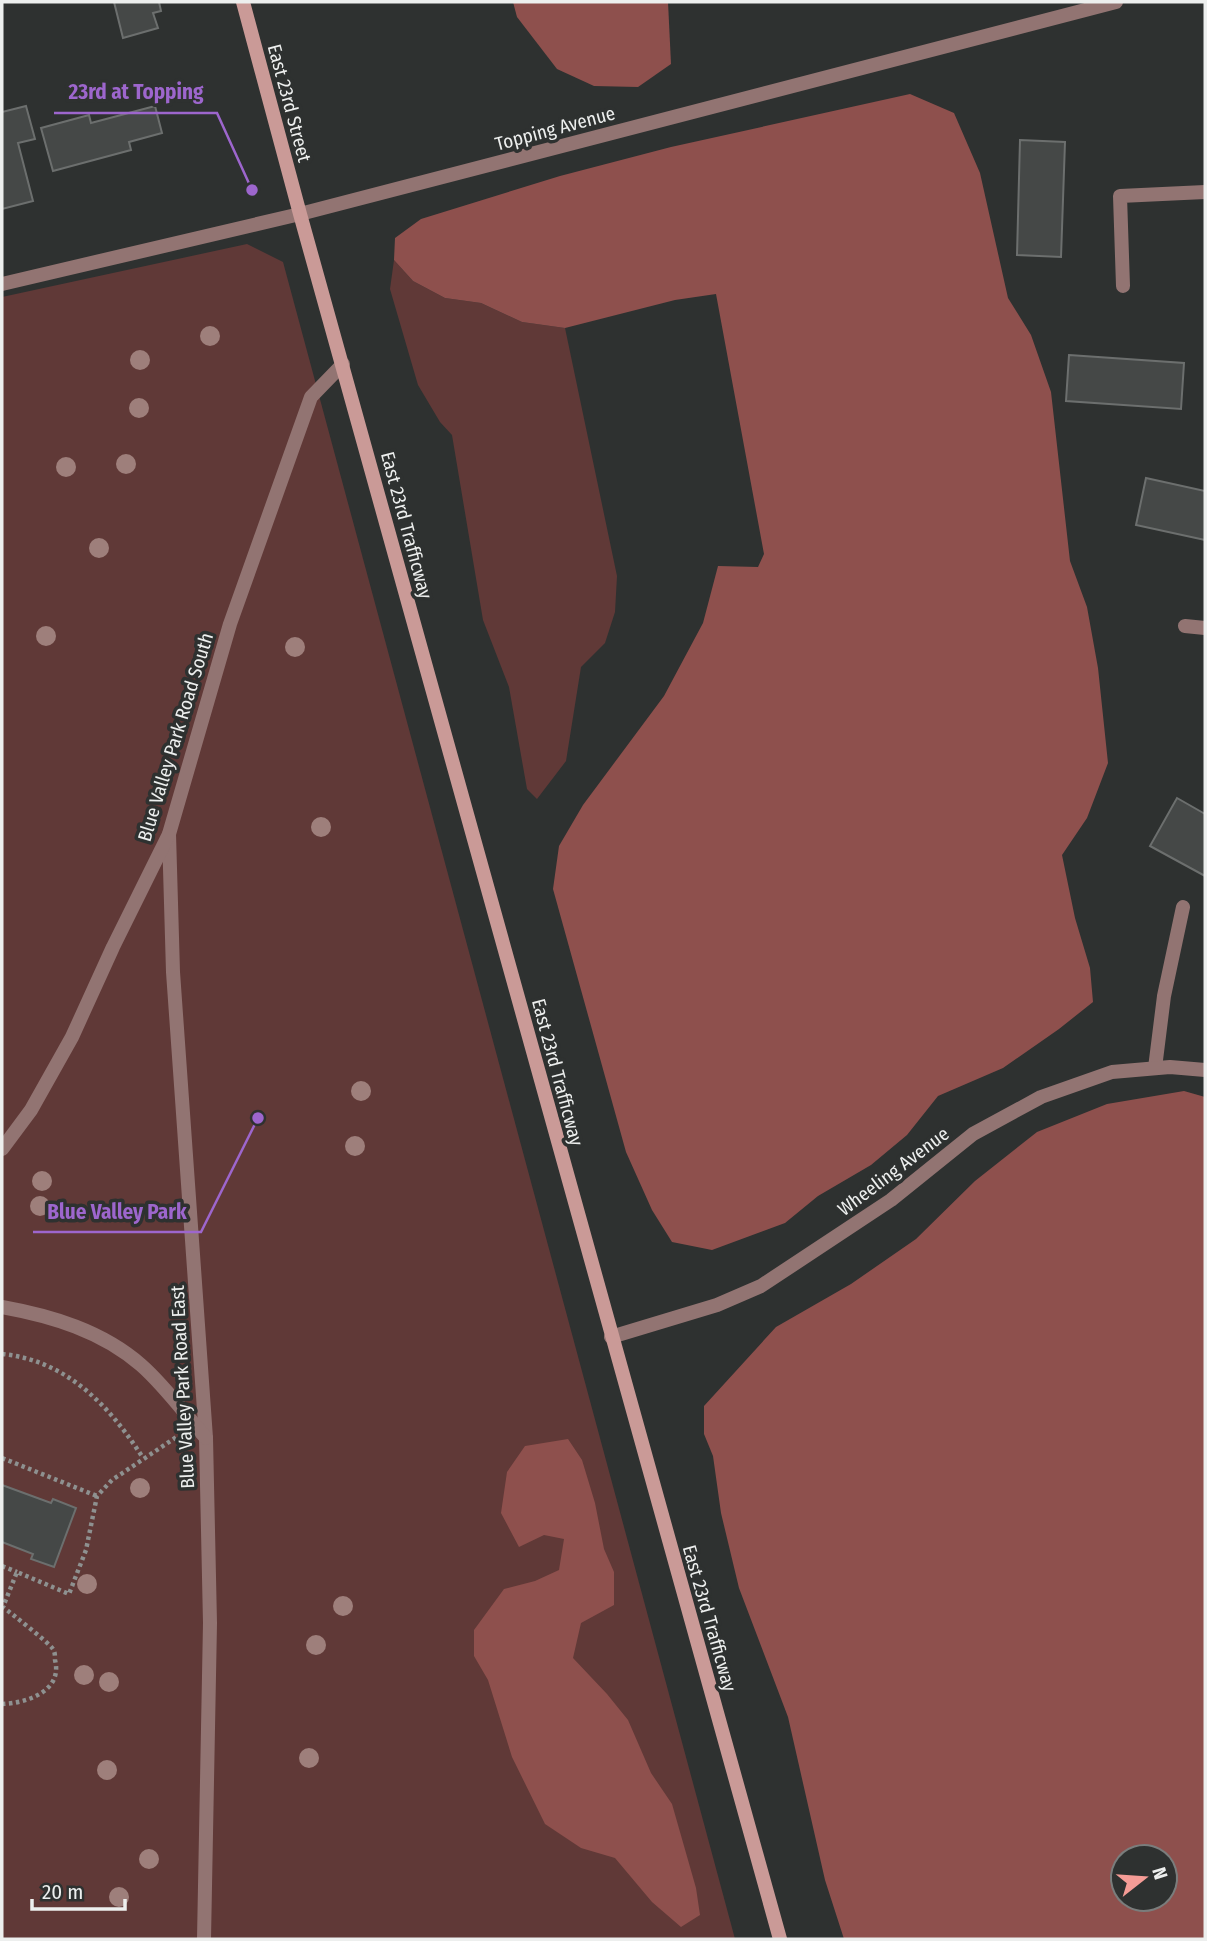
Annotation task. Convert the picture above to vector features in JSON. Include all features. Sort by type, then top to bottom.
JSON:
[{"type":"main road","name":"East 23rd Street","points":[[243,2],[300,214]]},
{"type":"main road","name":"East 23rd Trafficway","points":[[300,214],[780,1939]]},
{"type":"street","name":"Topping Avenue","points":[[2,284],[300,214],[1116,2]]},
{"type":"street","points":[[1123,286],[1120,196],[1205,192]]},
{"type":"street","name":"Blue Valley Park Road South","points":[[2,1149],[31,1110],[72,1037],[169,834],[230,624],[312,397],[343,364]]},
{"type":"street","points":[[1185,626],[1205,628]]},
{"type":"street","name":"Blue Valley Park Road East","points":[[169,834],[173,972],[206,1438],[210,1623],[204,1939]]},
{"type":"street","points":[[1155,1068],[1164,996],[1183,907]]},
{"type":"street","name":"Wheeling Avenue","points":[[611,1337],[717,1305],[761,1286],[891,1200],[973,1134],[1041,1097],[1111,1072],[1155,1068],[1205,1070]]},
{"type":"street","points":[[2,1307],[42,1314],[100,1336],[141,1365],[206,1438]]},
{"type":"path","points":[[2,1353],[31,1359],[48,1366],[93,1394],[113,1414],[143,1458]]},
{"type":"path","points":[[2,1566],[69,1594],[86,1550],[97,1496],[112,1480],[169,1444],[193,1423]]},
{"type":"path","points":[[2,1458],[97,1496]]},
{"type":"path","points":[[2,1704],[37,1696],[49,1689],[56,1677],[57,1664],[52,1649],[3,1607],[17,1572]]},
{"type":"shaded area","points":[[513,2],[668,2],[671,64],[638,87],[594,86],[557,69],[517,17]]},
{"type":"shaded area","points":[[910,94],[954,113],[980,173],[1008,298],[1031,335],[1051,392],[1070,561],[1087,607],[1098,668],[1108,763],[1087,818],[1062,855],[1075,918],[1090,968],[1093,1002],[1003,1068],[938,1096],[907,1135],[871,1165],[818,1196],[785,1223],[712,1250],[672,1242],[652,1210],[626,1152],[553,889],[559,846],[583,805],[664,696],[703,623],[718,566],[758,567],[764,554],[716,294],[675,300],[565,328],[522,322],[481,303],[445,298],[413,281],[394,260],[395,238],[421,219],[560,176],[671,147]]},
{"type":"shaded area","points":[[247,244],[283,262],[735,1939],[2,1939],[2,297]]},
{"type":"shaded area","points":[[394,260],[413,281],[445,298],[481,303],[522,322],[565,328],[617,576],[615,612],[605,643],[581,667],[566,761],[537,799],[527,789],[509,687],[483,620],[452,435],[440,422],[418,385],[390,289]]},
{"type":"shaded area","points":[[1184,1091],[1205,1097],[1205,1939],[844,1939],[825,1880],[788,1717],[739,1588],[721,1513],[713,1456],[704,1434],[704,1406],[776,1327],[851,1284],[916,1239],[975,1181],[1037,1132],[1107,1104]]},
{"type":"shaded area","points":[[568,1439],[582,1460],[595,1503],[604,1549],[614,1572],[614,1605],[581,1623],[573,1658],[628,1720],[651,1773],[672,1804],[696,1888],[700,1915],[681,1927],[652,1902],[615,1858],[581,1848],[545,1824],[512,1757],[488,1680],[474,1656],[474,1630],[504,1589],[535,1581],[559,1570],[564,1539],[544,1535],[519,1547],[501,1513],[507,1472],[525,1446]]},
{"type":"building","points":[[114,2],[159,2],[161,11],[153,13],[158,28],[123,38]]},
{"type":"building","points":[[26,106],[35,139],[18,143],[33,201],[2,209],[2,112]]},
{"type":"building","points":[[155,106],[162,133],[129,142],[131,150],[53,171],[41,128],[89,115],[91,123]]},
{"type":"building","points":[[1020,140],[1065,142],[1061,257],[1017,255]]},
{"type":"building","points":[[1069,355],[1184,363],[1181,409],[1066,401]]},
{"type":"building","points":[[1146,478],[1205,491],[1205,540],[1136,525]]},
{"type":"building","points":[[1177,798],[1205,814],[1205,876],[1150,846]]},
{"type":"building","points":[[2,1485],[51,1503],[53,1499],[76,1508],[54,1567],[31,1559],[33,1554],[2,1542]]},
{"type":"place","name":"23rd at Topping","points":[[252,190]]},
{"type":"place","name":"Blue Valley Park","points":[[258,1118]]}]
